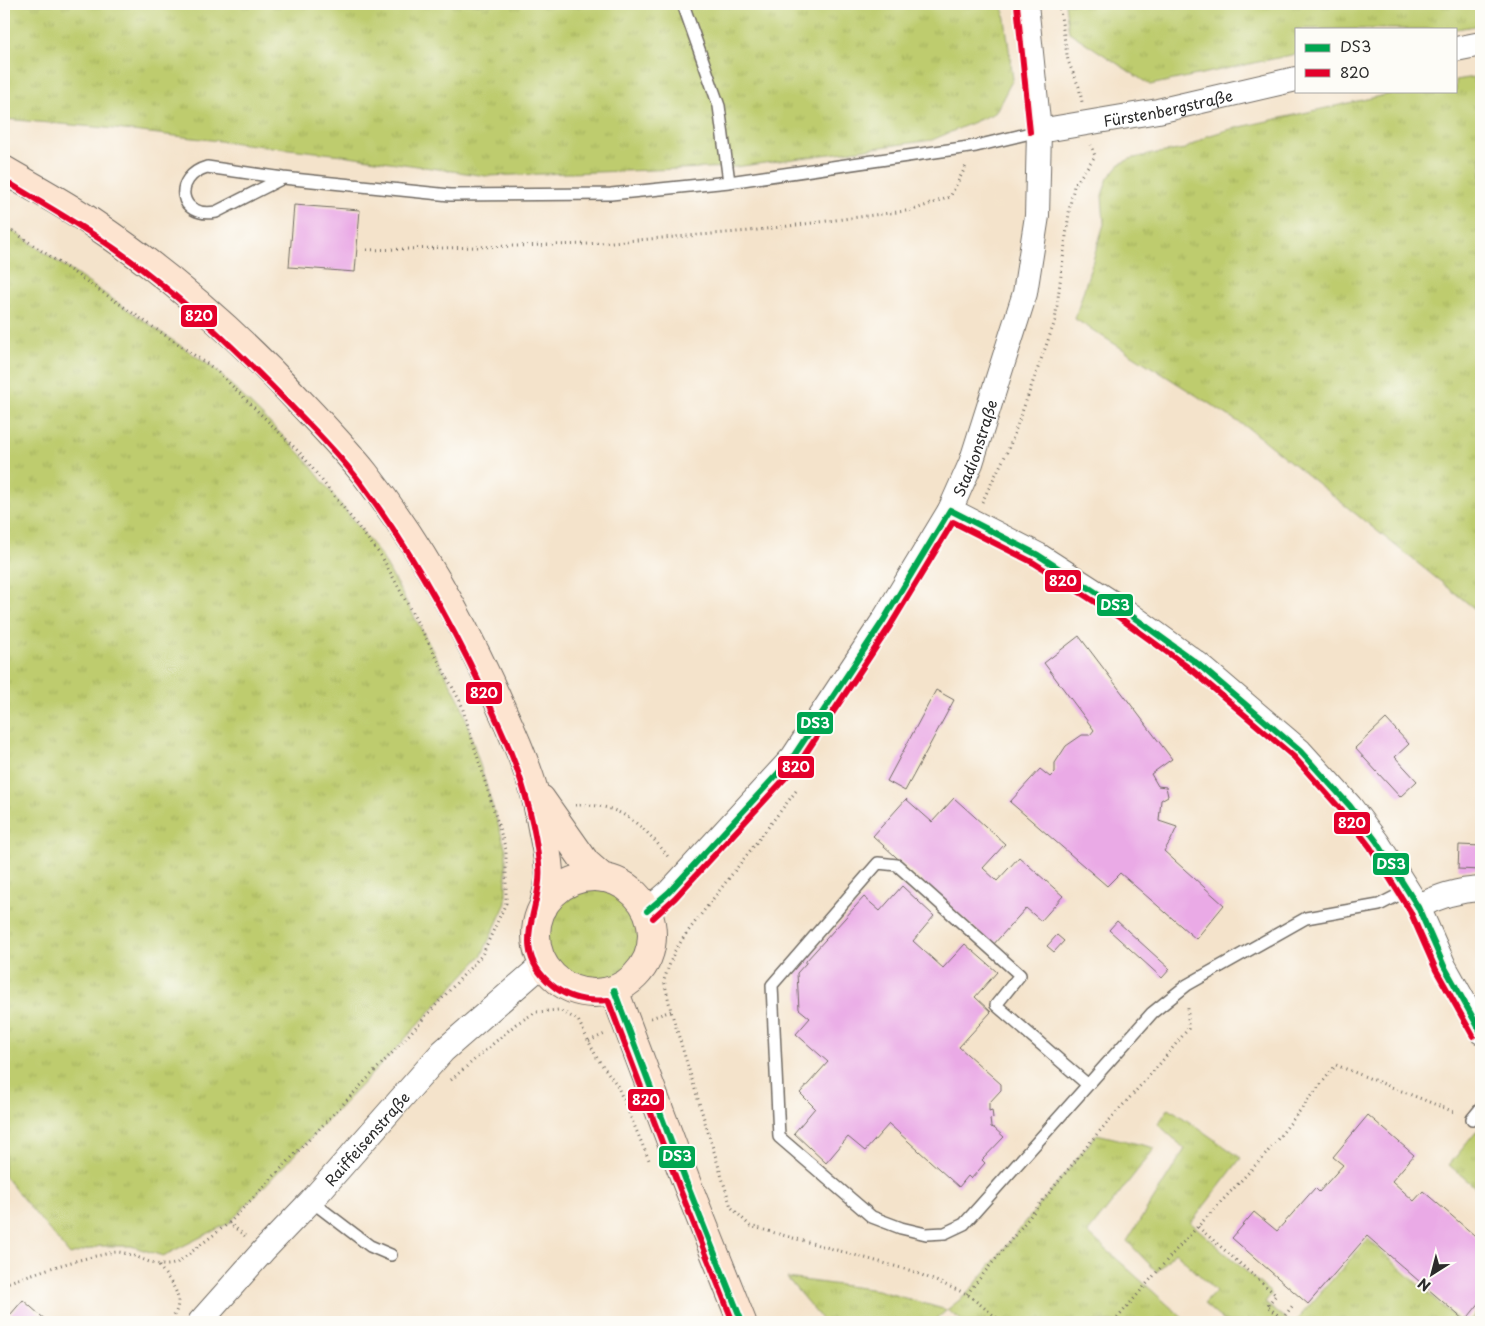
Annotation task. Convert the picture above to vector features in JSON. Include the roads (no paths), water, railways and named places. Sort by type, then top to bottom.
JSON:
[{"type":"main road","points":[[4,170],[90,221],[189,296],[281,381],[365,474],[400,523],[462,625],[541,799],[586,863],[603,878]]},
{"type":"main road","points":[[541,799],[549,879],[537,929],[538,950],[543,964],[561,982],[577,990],[595,993],[614,990],[630,980],[643,966],[651,949],[652,930],[647,911],[637,895],[622,884],[603,878],[585,878],[568,883],[553,894],[543,908]]},
{"type":"main road","points":[[614,990],[687,1184],[742,1322]]},
{"type":"street","name":"Stadionstraße","points":[[647,911],[683,877],[792,757],[883,621],[950,510],[971,463],[1025,293],[1037,216],[1039,131],[1026,4]]},
{"type":"street","points":[[1458,48],[1481,44]]},
{"type":"street","name":"Fürstenbergstraße","points":[[1039,131],[1158,111],[1295,79]]},
{"type":"street","points":[[950,510],[1038,555],[1124,611],[1198,664],[1300,751],[1350,806],[1377,842],[1413,898],[1444,966],[1481,1032]]},
{"type":"street","points":[[1413,898],[1438,897],[1467,889],[1481,888]]},
{"type":"street","name":"Raiffeisenstraße","points":[[200,1322],[311,1201],[443,1051],[543,964]]},
{"type":"lane","points":[[682,4],[719,106],[730,182]]},
{"type":"lane","points":[[283,178],[216,212],[207,214],[187,204],[183,196],[184,188],[189,179],[197,170],[206,167],[283,178],[450,195],[611,194],[730,182],[976,146],[1039,131]]},
{"type":"lane","points":[[1088,1085],[996,1005],[1020,976],[897,865],[878,863],[772,985],[779,1137],[872,1216],[901,1228],[926,1234],[945,1233],[964,1224],[1088,1085],[1152,1013],[1187,985],[1306,918],[1413,898]]},
{"type":"lane","points":[[1472,1119],[1481,1108]]},
{"type":"lane","points":[[311,1201],[370,1246],[392,1255]]}]
